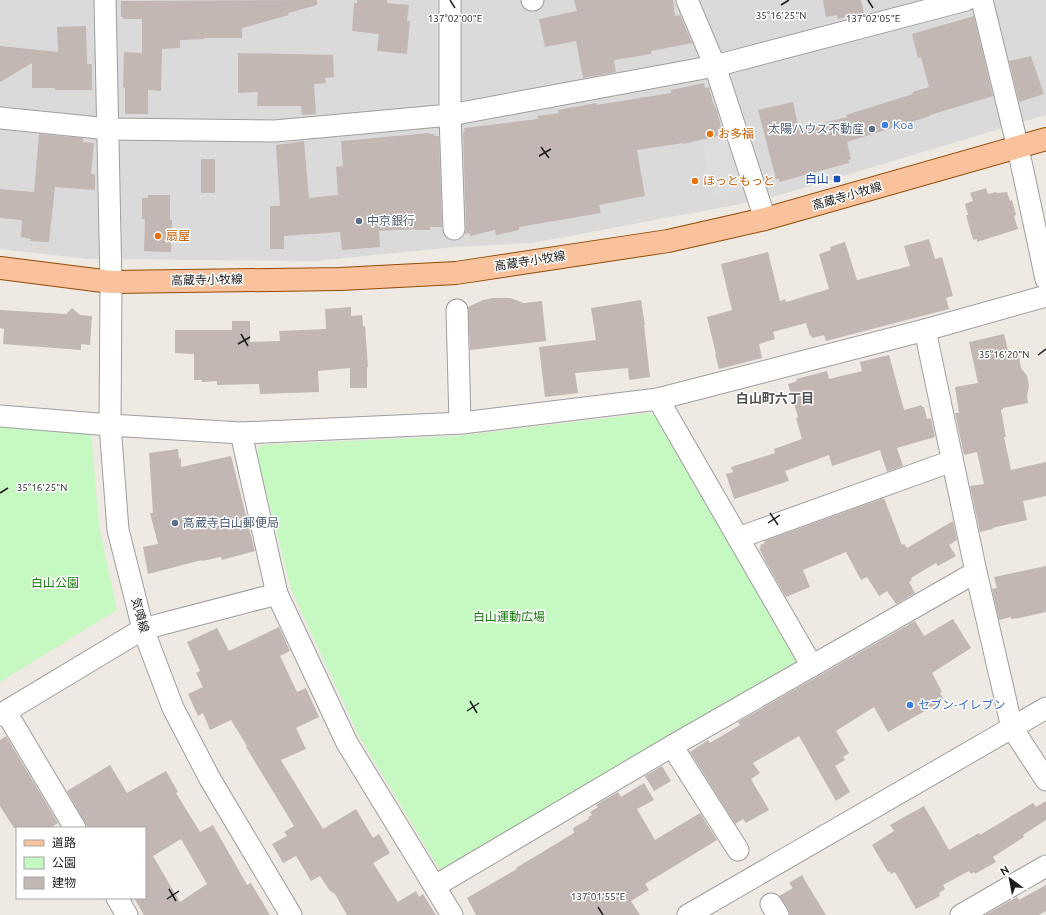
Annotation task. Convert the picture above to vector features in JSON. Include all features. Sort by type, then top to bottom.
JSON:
[{"type":"main road","name":"高蔵寺小牧線","points":[[0,268],[111,282],[340,279],[456,272],[668,241],[766,219],[1046,139]]},
{"type":"street","name":"気噴線","points":[[106,0],[111,282],[110,425],[118,530],[143,629],[173,708],[206,773],[291,915]]},
{"type":"street","points":[[450,0],[450,116],[454,229]]},
{"type":"street","points":[[687,0],[715,66],[766,219]]},
{"type":"street","points":[[0,118],[109,129],[274,131],[450,116],[715,66],[966,0]]},
{"type":"street","points":[[982,0],[1018,148],[1046,279]]},
{"type":"street","points":[[0,416],[110,425],[241,433],[460,422],[658,399],[925,330],[1046,296]]},
{"type":"street","points":[[457,310],[460,422]]},
{"type":"street","points":[[925,330],[976,572],[1012,728],[1046,780]]},
{"type":"street","points":[[658,399],[812,666]]},
{"type":"street","points":[[241,433],[277,594],[347,743],[452,915]]},
{"type":"street","points":[[738,538],[952,461]]},
{"type":"street","points":[[435,886],[672,746],[976,572]]},
{"type":"street","points":[[75,827],[3,714],[143,629],[277,594]]},
{"type":"street","points":[[688,915],[1046,708]]},
{"type":"street","points":[[672,746],[738,850]]},
{"type":"street","points":[[961,915],[1046,866]]},
{"type":"street","points":[[118,899],[127,915]]},
{"type":"shaded area","points":[[0,0],[1046,0],[1046,115],[780,195],[740,204],[532,243],[455,247],[315,261],[88,259],[0,249]]},
{"type":"shaded area","points":[[733,138],[747,190],[712,196],[703,145]]},
{"type":"green space","name":"白山運動広場","points":[[649,413],[657,417],[797,658],[795,666],[445,869],[438,867],[359,736],[291,589],[256,452],[261,445],[458,436]]},
{"type":"green space","name":"白山公園","points":[[0,422],[91,431],[99,526],[117,610],[0,682]]},
{"type":"building","points":[[317,0],[317,5],[288,13],[289,15],[242,28],[242,38],[204,38],[180,40],[180,48],[162,49],[161,91],[148,90],[148,114],[125,114],[125,88],[123,87],[124,52],[142,53],[142,19],[123,19],[123,17],[121,17],[121,1]]},
{"type":"building","points":[[357,0],[387,0],[387,3],[409,5],[407,21],[410,21],[407,54],[377,51],[379,34],[352,31],[354,3],[357,3]]},
{"type":"building","points":[[574,0],[673,0],[675,16],[680,15],[692,43],[651,51],[651,54],[614,60],[616,72],[583,78],[576,41],[545,47],[539,19],[577,11]]},
{"type":"building","points":[[823,0],[861,0],[864,13],[838,19],[837,15],[826,17]]},
{"type":"building","points":[[974,16],[993,96],[847,142],[851,159],[848,160],[849,163],[779,182],[779,179],[776,179],[758,110],[793,102],[799,129],[847,117],[846,115],[913,94],[913,92],[929,87],[921,57],[918,58],[912,34]]},
{"type":"building","points":[[86,26],[87,64],[92,64],[92,90],[55,90],[55,88],[32,88],[32,63],[0,82],[0,46],[58,52],[57,27]]},
{"type":"building","points":[[238,53],[333,55],[334,77],[325,78],[326,83],[314,84],[316,114],[302,115],[301,106],[257,106],[258,92],[238,93]]},
{"type":"building","points":[[1031,56],[1044,94],[1019,102],[1009,61]]},
{"type":"building","points":[[704,83],[705,88],[709,87],[723,135],[683,144],[637,150],[645,196],[599,205],[601,213],[519,227],[519,230],[496,235],[495,230],[470,236],[470,233],[465,234],[464,128],[538,119],[537,116],[559,113],[558,110],[596,103],[596,105],[671,93],[671,90]]},
{"type":"building","points":[[429,133],[434,134],[434,136],[439,136],[442,227],[430,227],[430,230],[415,229],[379,231],[380,247],[342,250],[340,232],[284,236],[284,249],[270,249],[270,206],[280,206],[276,145],[304,141],[309,198],[338,195],[336,167],[343,166],[341,141]]},
{"type":"building","points":[[39,134],[83,138],[83,142],[94,143],[91,174],[95,174],[95,190],[55,187],[49,242],[30,241],[31,239],[21,237],[22,220],[0,218],[0,189],[34,192]]},
{"type":"building","points":[[201,159],[215,159],[215,193],[201,193]]},
{"type":"building","points":[[986,188],[988,194],[1007,192],[1010,201],[1012,200],[1016,215],[1014,216],[1018,229],[977,242],[977,239],[973,240],[966,215],[968,215],[965,204],[973,201],[970,193]]},
{"type":"building","points":[[148,195],[170,195],[170,220],[172,220],[171,252],[144,251],[145,219],[142,219],[142,198],[148,198]]},
{"type":"building","points":[[929,239],[935,259],[942,257],[953,296],[946,298],[949,309],[826,341],[824,335],[812,338],[806,323],[773,332],[775,339],[759,344],[762,358],[719,369],[707,317],[732,310],[721,264],[768,252],[780,301],[785,299],[786,302],[829,289],[819,254],[831,250],[830,247],[845,242],[857,280],[910,266],[904,246]]},
{"type":"building","points":[[493,298],[510,298],[524,303],[542,301],[546,341],[470,350],[468,307],[483,300]]},
{"type":"building","points":[[641,300],[650,377],[629,380],[628,368],[575,373],[578,393],[545,397],[539,347],[596,340],[591,308]]},
{"type":"building","points":[[351,307],[351,316],[362,315],[363,326],[365,326],[368,367],[367,388],[350,388],[350,368],[318,371],[319,392],[260,394],[259,384],[217,385],[217,381],[202,382],[202,380],[194,380],[194,354],[175,353],[175,330],[232,330],[232,321],[250,321],[250,342],[280,341],[279,331],[326,329],[325,309]]},
{"type":"building","points":[[72,308],[80,315],[92,316],[90,345],[81,344],[81,350],[3,344],[4,329],[0,328],[0,310],[66,314]]},
{"type":"building","points":[[1004,334],[1009,354],[1018,352],[1021,368],[1027,376],[1029,386],[1027,396],[1028,403],[1003,408],[1001,410],[1006,437],[1004,437],[1011,470],[1046,462],[1046,496],[1023,501],[1027,520],[980,532],[970,486],[984,484],[977,452],[964,455],[955,413],[959,413],[955,387],[978,383],[969,342]]},
{"type":"building","points":[[889,355],[904,410],[922,405],[922,407],[924,407],[927,419],[931,418],[935,437],[897,448],[903,466],[887,472],[880,450],[832,466],[829,455],[785,471],[789,481],[734,499],[726,474],[733,472],[731,467],[775,453],[774,449],[802,439],[796,418],[798,417],[788,384],[797,381],[796,379],[827,371],[829,379],[862,371],[860,362]]},
{"type":"building","points":[[178,449],[179,459],[181,458],[181,467],[231,456],[255,551],[222,560],[221,557],[202,560],[148,574],[143,547],[158,544],[150,513],[153,513],[149,453]]},
{"type":"building","points":[[884,498],[902,545],[904,544],[907,548],[953,521],[957,540],[949,545],[956,556],[938,566],[936,563],[911,578],[912,580],[909,582],[915,593],[896,604],[887,591],[879,596],[867,577],[861,580],[846,552],[803,570],[810,587],[786,597],[759,548],[761,547],[760,545],[765,543],[764,541]]},
{"type":"building","points":[[1046,566],[1046,612],[1019,618],[1011,619],[1011,617],[999,620],[992,589],[997,588],[994,577]]},
{"type":"building","points":[[953,619],[971,648],[932,673],[942,692],[940,693],[944,700],[888,732],[874,707],[836,731],[849,753],[843,757],[845,760],[835,766],[850,792],[836,801],[799,736],[753,763],[760,773],[751,779],[769,810],[746,823],[743,819],[735,824],[690,752],[708,740],[710,743],[740,725],[738,722],[915,621],[924,636]]},
{"type":"building","points":[[279,627],[290,651],[280,656],[297,692],[306,688],[319,717],[296,728],[306,749],[281,760],[282,762],[323,829],[356,809],[373,838],[379,834],[390,853],[373,863],[398,902],[416,891],[419,897],[423,894],[436,915],[347,915],[335,894],[330,891],[320,876],[311,881],[296,856],[283,863],[272,844],[287,836],[284,832],[294,826],[231,720],[210,730],[203,713],[198,716],[188,694],[203,687],[196,673],[200,671],[187,642],[217,628],[229,651]]},
{"type":"building","points":[[6,736],[58,823],[52,827],[14,828],[0,806],[0,740]]},
{"type":"building","points":[[110,765],[127,793],[166,771],[178,792],[176,793],[200,832],[213,825],[247,885],[251,883],[270,915],[144,915],[135,899],[146,899],[146,827],[87,827],[67,791]],"holes":[[[181,839],[207,884],[180,902],[153,856]]]},
{"type":"building","points":[[662,766],[671,781],[654,791],[645,776]]},
{"type":"building","points":[[644,783],[654,800],[637,809],[655,840],[700,813],[717,840],[645,884],[649,890],[631,901],[640,915],[476,915],[467,898],[574,833],[573,828],[589,819],[588,817],[592,815],[590,812],[598,807],[596,805],[618,792],[621,797]]},
{"type":"building","points":[[1046,801],[1046,820],[1023,835],[1024,837],[993,857],[996,862],[975,874],[974,872],[971,874],[969,871],[943,885],[945,889],[939,893],[940,896],[916,909],[895,872],[891,874],[890,871],[888,872],[872,845],[894,831],[890,825],[924,806],[949,850],[979,833],[980,835],[1033,803],[1036,807]]},
{"type":"building","points":[[802,875],[826,915],[790,915],[788,909],[779,896],[793,888],[789,883]]},
{"type":"building","points":[[1046,885],[1046,911],[1039,915],[985,915],[1017,897],[1019,900]]},
{"type":"place","name":"Koa","points":[[885,125]]},
{"type":"place","name":"太陽ハウス不動産","points":[[872,129]]},
{"type":"place","name":"お多福","points":[[710,134]]},
{"type":"place","name":"白山","points":[[837,179]]},
{"type":"place","name":"ほっともっと","points":[[695,181]]},
{"type":"place","name":"中京銀行","points":[[359,221]]},
{"type":"place","name":"扇屋","points":[[158,236]]},
{"type":"place","name":"高蔵寺白山郵便局","points":[[175,523]]},
{"type":"place","name":"セブン-イレブン","points":[[910,705]]},
{"type":"district","name":"白山町六丁目","points":[[775,398]]}]
